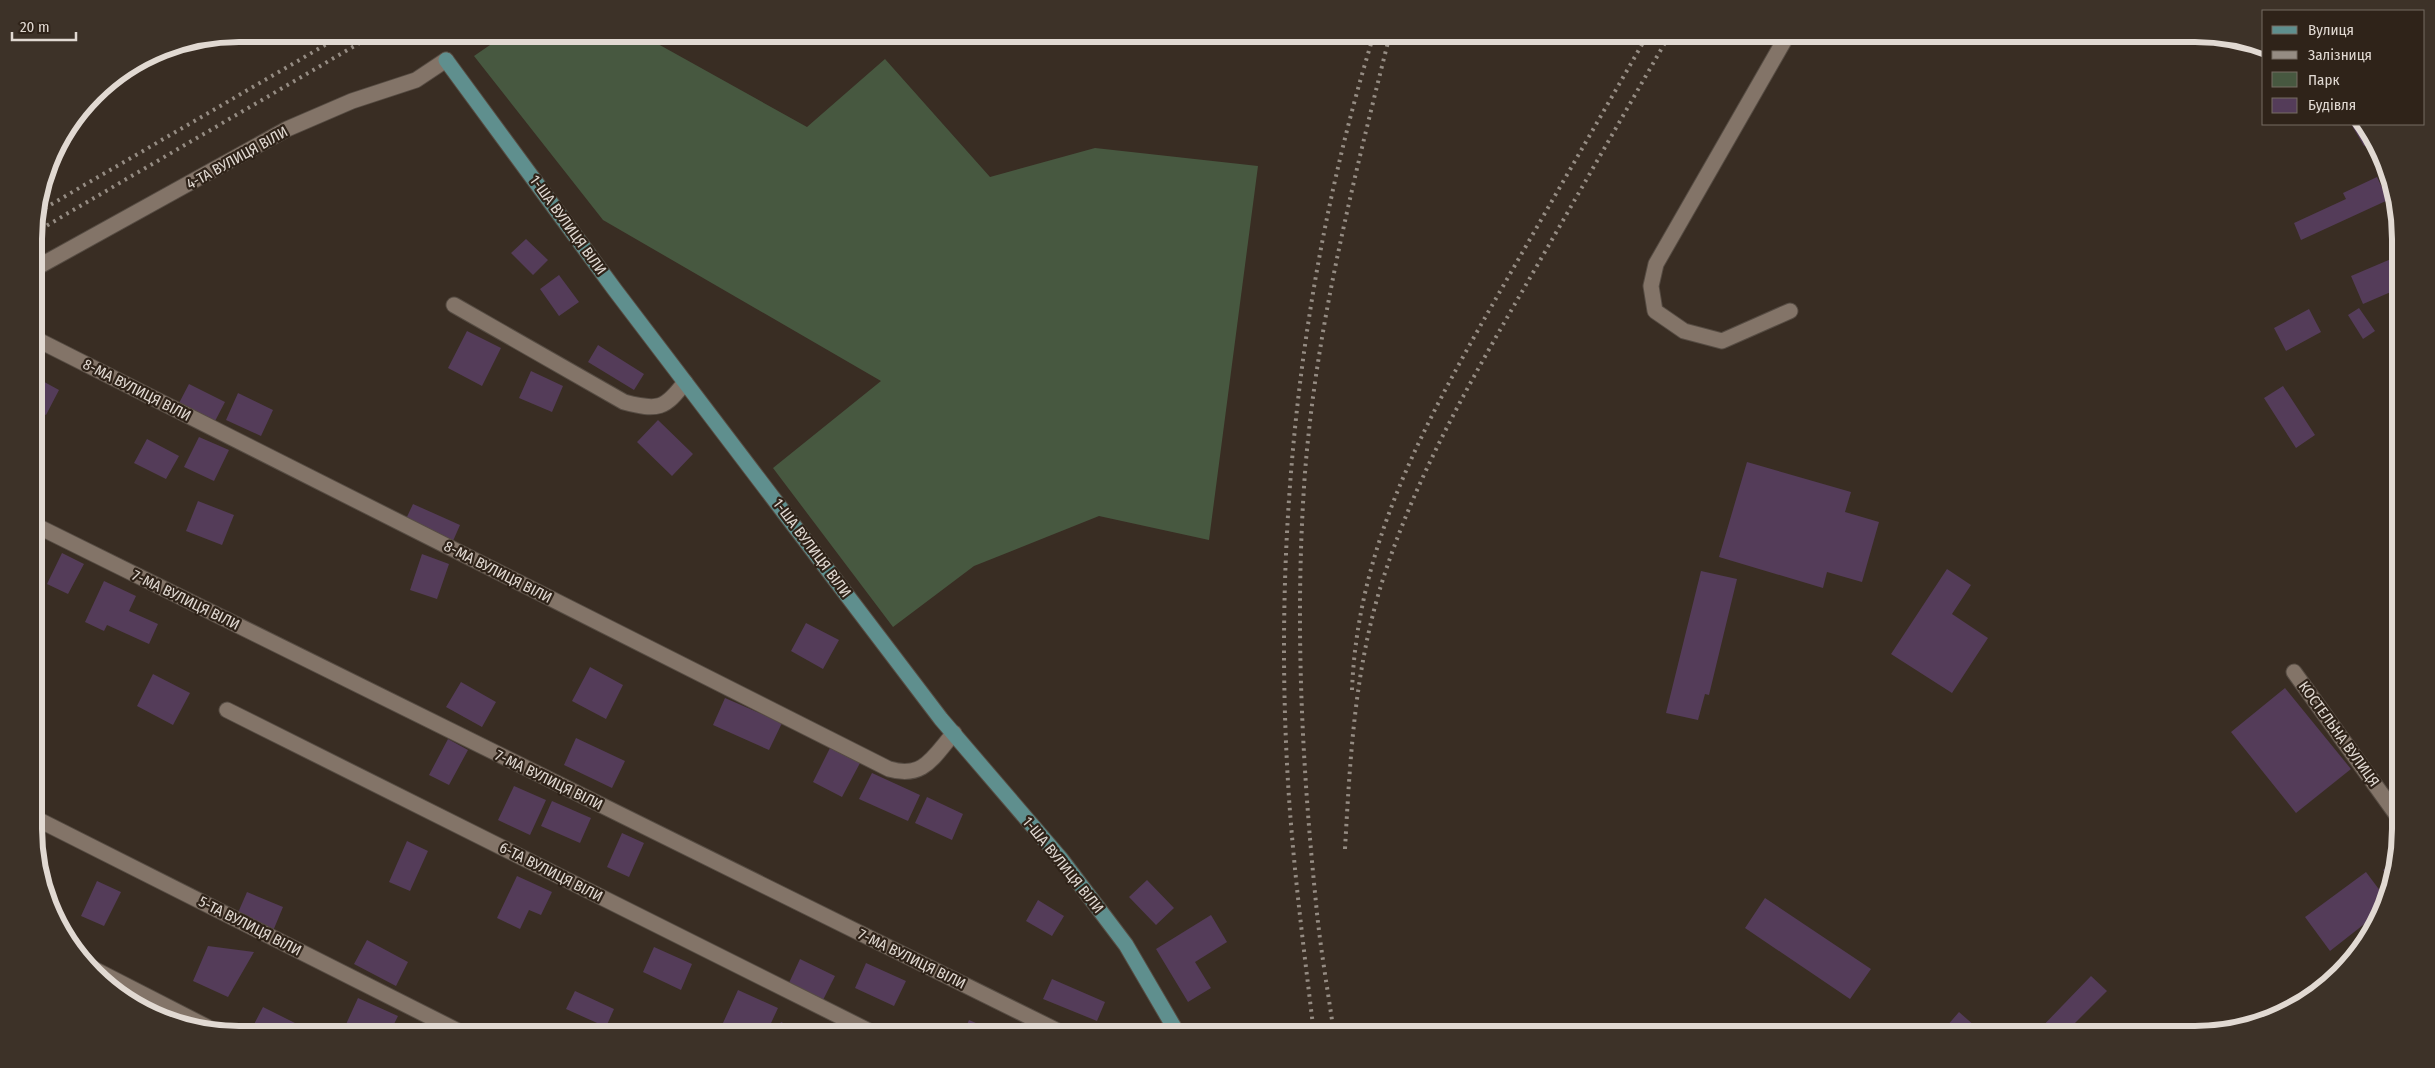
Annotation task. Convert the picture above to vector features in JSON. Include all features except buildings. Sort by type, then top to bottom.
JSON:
[{"type":"main road","name":"1-ША ВУЛИЦЯ ВІЛИ","points":[[446,60],[685,382],[954,734],[1061,859],[1126,945],[1173,1026]]},
{"type":"street","points":[[1783,42],[1656,264],[1651,286],[1655,311],[1684,331],[1722,341],[1790,312]]},
{"type":"street","name":"4-ТА ВУЛИЦЯ ВІЛИ","points":[[42,265],[287,128],[352,101],[416,80],[446,60]]},
{"type":"street","points":[[454,305],[624,402],[642,407],[658,406],[670,401],[685,382]]},
{"type":"street","name":"8-МА ВУЛИЦЯ ВІЛИ","points":[[42,342],[889,769],[913,772],[925,766],[954,734]]},
{"type":"street","name":"7-МА ВУЛИЦЯ ВІЛИ","points":[[42,528],[1048,1026]]},
{"type":"street","name":"КОСТЕЛЬНА ВУЛИЦЯ","points":[[2294,672],[2392,808]]},
{"type":"street","name":"6-ТА ВУЛИЦЯ ВІЛИ","points":[[227,710],[859,1026]]},
{"type":"street","name":"5-ТА ВУЛИЦЯ ВІЛИ","points":[[42,821],[448,1026]]},
{"type":"street","points":[[108,976],[194,1020]]},
{"type":"green space","points":[[494,42],[654,42],[807,127],[885,59],[990,177],[1095,148],[1258,166],[1209,540],[1099,516],[974,566],[893,627],[773,468],[881,381],[603,220],[474,56]]},
{"type":"railway","points":[[45,208],[330,42]]},
{"type":"railway","points":[[43,228],[361,42]]},
{"type":"railway","points":[[1313,1026],[1296,876],[1288,782],[1284,687],[1289,498],[1298,403],[1310,310],[1327,217],[1348,125],[1372,42]]},
{"type":"railway","points":[[1333,1026],[1318,919],[1307,799],[1301,695],[1301,539],[1309,430],[1316,373],[1349,202],[1388,42]]},
{"type":"railway","points":[[1352,690],[1357,633],[1369,578],[1385,525],[1405,473],[1455,372],[1643,42]]},
{"type":"railway","points":[[1345,849],[1351,752],[1364,656],[1379,592],[1407,513],[1442,437],[1481,363],[1665,42]]}]
